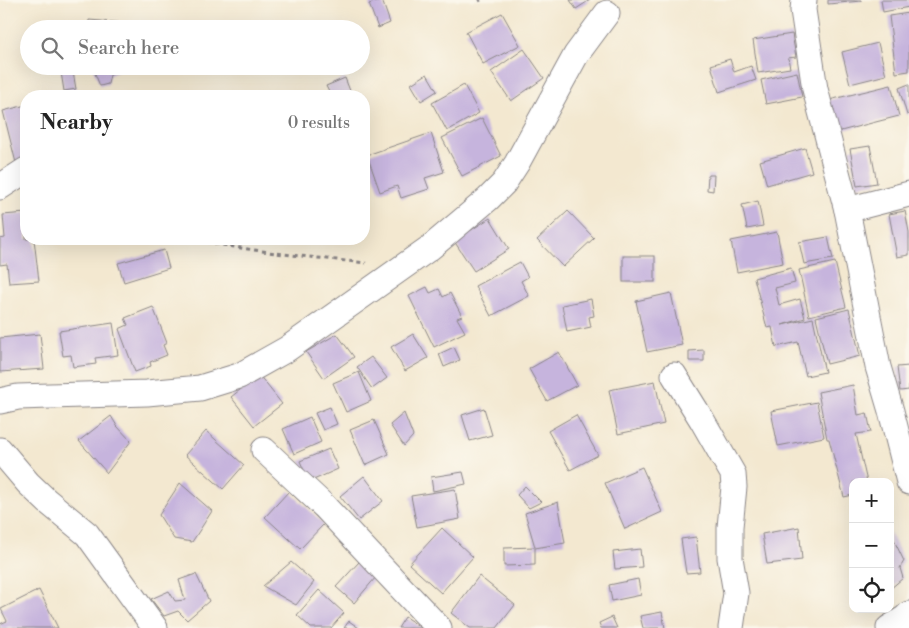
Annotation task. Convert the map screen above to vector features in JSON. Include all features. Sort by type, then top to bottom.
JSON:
[{"type":"street","points":[[804,0],[803,10],[815,89],[847,210],[878,368],[909,482]]},
{"type":"street","points":[[0,401],[18,397],[148,393],[200,388],[239,376],[287,349],[431,247],[504,183],[517,163],[576,55],[607,13]]},
{"type":"street","points":[[0,187],[20,174]]},
{"type":"street","points":[[847,210],[909,194]]},
{"type":"street","points":[[674,376],[733,474],[730,558],[736,593],[731,628]]},
{"type":"street","points":[[0,450],[28,483],[87,534],[155,628]]},
{"type":"street","points":[[264,450],[324,506],[439,628]]},
{"type":"street","points":[[889,628],[909,614]]},
{"type":"path","points":[[219,245],[264,252],[404,267]]},
{"type":"building","points":[[382,0],[390,23],[378,28],[369,4]]},
{"type":"building","points":[[570,0],[590,0],[576,9]]},
{"type":"building","points":[[828,0],[861,0],[861,1],[828,4]]},
{"type":"building","points":[[881,0],[909,0],[909,7],[883,12]]},
{"type":"building","points":[[502,13],[520,45],[483,64],[466,32]]},
{"type":"building","points":[[909,13],[909,71],[896,73],[889,16]]},
{"type":"building","points":[[792,34],[796,57],[788,58],[790,68],[758,73],[753,40]]},
{"type":"building","points":[[878,43],[886,75],[850,84],[842,52]]},
{"type":"building","points":[[524,49],[544,78],[511,101],[491,72]]},
{"type":"building","points":[[730,59],[734,72],[751,66],[756,80],[719,92],[711,65]]},
{"type":"building","points":[[797,72],[802,97],[766,104],[761,80]]},
{"type":"building","points":[[427,74],[437,91],[421,101],[411,84]]},
{"type":"building","points":[[61,75],[74,75],[76,89],[64,90]]},
{"type":"building","points":[[96,75],[110,75],[108,84],[100,86]]},
{"type":"building","points":[[345,78],[350,90],[328,90],[326,86]]},
{"type":"building","points":[[909,84],[909,114],[907,115],[899,88]]},
{"type":"building","points":[[464,85],[479,113],[447,131],[432,103]]},
{"type":"building","points":[[891,85],[899,116],[833,133],[825,101]]},
{"type":"building","points":[[20,107],[20,162],[16,163],[3,111]]},
{"type":"building","points":[[482,118],[501,156],[462,176],[442,138]]},
{"type":"building","points":[[431,133],[444,172],[425,178],[429,189],[401,198],[397,186],[380,192],[370,164],[370,154]]},
{"type":"building","points":[[870,146],[877,183],[857,186],[850,149]]},
{"type":"building","points":[[805,148],[812,172],[767,185],[760,161]]},
{"type":"building","points":[[708,175],[714,175],[713,191],[707,190]]},
{"type":"building","points":[[758,201],[763,226],[747,229],[742,205]]},
{"type":"building","points":[[568,211],[594,238],[563,267],[537,240]]},
{"type":"building","points":[[905,211],[909,232],[909,255],[897,257],[889,214]]},
{"type":"building","points":[[20,214],[20,245],[35,245],[39,281],[9,283],[7,264],[0,265],[0,239],[5,238],[3,215]]},
{"type":"building","points":[[490,218],[509,249],[474,271],[454,241]]},
{"type":"building","points":[[777,232],[783,263],[737,272],[731,241]]},
{"type":"building","points":[[828,237],[833,259],[804,264],[799,242]]},
{"type":"building","points":[[164,250],[169,268],[124,282],[118,263]]},
{"type":"building","points":[[623,256],[655,256],[655,282],[623,282]]},
{"type":"building","points":[[520,262],[528,277],[521,281],[529,296],[491,316],[475,286]]},
{"type":"building","points":[[835,262],[846,307],[809,316],[799,270]]},
{"type":"building","points":[[791,268],[795,283],[775,288],[779,305],[800,299],[805,318],[782,325],[813,318],[825,372],[806,376],[798,342],[776,347],[772,327],[767,328],[754,278]]},
{"type":"building","points":[[427,287],[430,293],[439,289],[443,297],[450,293],[462,316],[457,318],[465,332],[434,347],[409,296]]},
{"type":"building","points":[[671,293],[682,345],[647,352],[636,301]]},
{"type":"building","points":[[591,299],[594,316],[589,317],[591,327],[567,332],[562,305]]},
{"type":"building","points":[[153,307],[167,343],[163,345],[167,355],[150,362],[151,366],[135,372],[119,329],[128,325],[125,318]]},
{"type":"building","points":[[849,309],[860,356],[827,364],[816,317]]},
{"type":"building","points":[[113,323],[118,355],[95,358],[96,364],[73,367],[71,355],[63,356],[59,331]]},
{"type":"building","points":[[40,334],[44,369],[0,372],[0,338]]},
{"type":"building","points":[[337,334],[354,357],[324,378],[306,352]]},
{"type":"building","points":[[413,334],[428,358],[405,371],[391,347]]},
{"type":"building","points":[[454,347],[460,360],[444,367],[439,354]]},
{"type":"building","points":[[704,350],[704,361],[689,361],[689,351]]},
{"type":"building","points":[[559,352],[577,385],[547,401],[529,369]]},
{"type":"building","points":[[371,357],[387,378],[372,389],[357,367]]},
{"type":"building","points":[[909,366],[909,390],[900,391],[897,367]]},
{"type":"building","points":[[359,372],[371,401],[346,412],[333,383]]},
{"type":"building","points":[[259,375],[282,404],[254,426],[231,397]]},
{"type":"building","points":[[655,381],[664,424],[618,434],[609,390]]},
{"type":"building","points":[[853,385],[858,415],[867,413],[871,432],[856,434],[866,478],[849,478],[849,496],[844,497],[829,439],[827,439],[818,392]]},
{"type":"building","points":[[817,402],[824,437],[778,446],[771,411]]},
{"type":"building","points":[[330,407],[337,424],[323,430],[315,413]]},
{"type":"building","points":[[484,408],[492,435],[470,441],[462,415]]},
{"type":"building","points":[[404,413],[413,436],[404,446],[390,425]]},
{"type":"building","points":[[576,415],[598,455],[570,470],[548,431]]},
{"type":"building","points":[[111,416],[117,426],[131,441],[107,473],[79,441]]},
{"type":"building","points":[[310,417],[321,442],[294,454],[283,429]]},
{"type":"building","points":[[374,420],[389,454],[365,465],[350,430]]},
{"type":"building","points":[[206,431],[244,465],[223,489],[185,455]]},
{"type":"building","points":[[329,449],[338,469],[309,482],[300,461]]},
{"type":"building","points":[[642,467],[662,512],[625,529],[605,483]]},
{"type":"building","points":[[463,472],[466,484],[433,491],[431,477]]},
{"type":"building","points":[[364,476],[383,501],[359,520],[340,496]]},
{"type":"building","points":[[180,483],[212,511],[192,542],[174,539],[159,515]]},
{"type":"building","points":[[525,486],[541,502],[529,508],[517,495]]},
{"type":"building","points":[[455,489],[460,519],[417,527],[411,496]]},
{"type":"building","points":[[289,491],[324,524],[300,549],[265,517]]},
{"type":"building","points":[[558,502],[565,543],[535,548],[535,565],[504,566],[504,548],[535,547],[525,513]]},
{"type":"building","points":[[799,527],[802,560],[767,564],[762,534]]},
{"type":"building","points":[[442,528],[473,557],[441,593],[409,564]]},
{"type":"building","points":[[696,537],[700,572],[686,573],[681,539]]},
{"type":"building","points":[[894,540],[904,561],[900,568],[903,578],[894,586]]},
{"type":"building","points":[[640,549],[642,567],[615,569],[613,552]]},
{"type":"building","points":[[291,562],[314,582],[296,605],[263,586]]},
{"type":"building","points":[[359,562],[376,577],[354,603],[336,587]]},
{"type":"building","points":[[196,574],[209,601],[187,620],[178,611],[164,616],[151,599],[169,591],[175,601],[185,600],[179,580]]},
{"type":"building","points":[[479,576],[515,605],[497,628],[470,628],[451,613]]},
{"type":"building","points":[[638,579],[641,595],[612,601],[609,585]]},
{"type":"building","points":[[39,590],[58,628],[0,628],[0,624],[7,621],[1,609]]},
{"type":"building","points":[[319,590],[344,613],[331,628],[311,628],[297,615]]},
{"type":"building","points":[[662,612],[665,628],[643,628],[640,616]]},
{"type":"building","points":[[405,617],[422,628],[398,628]]},
{"type":"building","points":[[612,617],[617,628],[601,628],[599,623]]},
{"type":"building","points":[[349,621],[359,628],[344,628]]}]
